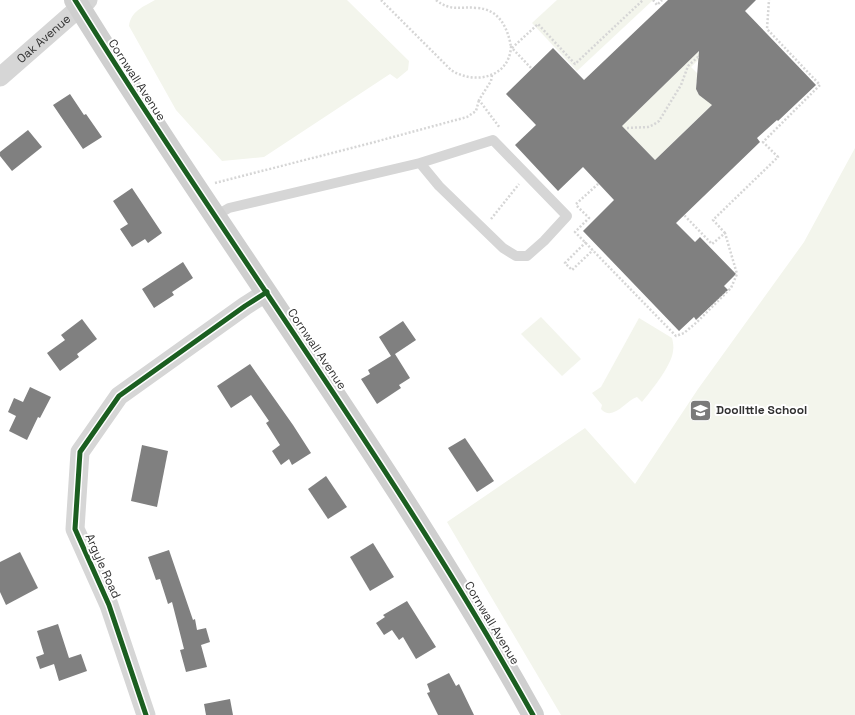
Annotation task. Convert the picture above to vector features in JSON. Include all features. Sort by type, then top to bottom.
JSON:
[{"type":"street","name":"Oak Avenue","points":[[0,77],[81,2]]},
{"type":"street","name":"Cornwall Avenue","points":[[81,2],[115,64],[365,439],[459,587],[533,715]]},
{"type":"street","name":"Argyle Road","points":[[146,715],[109,605],[75,529],[80,452],[119,396],[239,310],[267,292]]},
{"type":"lane","points":[[216,216],[229,208],[420,163],[493,140],[567,216],[544,241],[527,256],[516,256],[503,248],[482,229],[439,186],[420,163]]},
{"type":"path","points":[[381,0],[451,70],[468,78],[480,78],[492,75],[499,70],[506,62],[512,48],[538,24],[576,64],[643,0]]},
{"type":"path","points":[[436,0],[451,8],[478,8],[489,10],[499,17],[506,26],[512,48],[532,69]]},
{"type":"path","points":[[653,0],[657,5],[662,0]]},
{"type":"path","points":[[593,250],[572,270],[565,263],[586,242],[676,336],[684,333],[731,288],[736,274],[725,233],[713,220],[778,157],[763,142],[820,85],[767,29],[769,0]]},
{"type":"path","points":[[627,128],[653,125],[659,121],[681,85],[688,66],[698,56]]},
{"type":"path","points":[[213,184],[467,117],[476,110],[479,100],[491,81],[492,75]]},
{"type":"path","points":[[479,100],[500,128]]},
{"type":"path","points":[[482,229],[511,192],[528,176]]},
{"type":"path","points":[[576,204],[598,184]]},
{"type":"path","points":[[684,215],[712,244],[725,233]]},
{"type":"shaded area","points":[[155,0],[347,0],[409,61],[408,70],[397,79],[390,74],[264,157],[222,161],[176,110],[129,26],[135,13],[142,7]]},
{"type":"shaded area","points":[[557,0],[653,0],[577,71],[532,23]]},
{"type":"shaded area","points":[[698,52],[702,56],[691,67],[700,76],[696,82],[697,92],[705,99],[720,97],[655,160],[622,126]]},
{"type":"shaded area","points":[[855,148],[855,715],[561,715],[447,522],[585,428],[635,484],[698,389],[804,242]]},
{"type":"shaded area","points":[[541,317],[581,359],[562,376],[521,334]]},
{"type":"shaded area","points":[[639,318],[672,338],[672,357],[660,378],[642,402],[637,397],[614,412],[606,412],[601,409],[602,405],[592,393],[601,387]]},
{"type":"building","points":[[668,0],[756,0],[745,11],[816,85],[778,121],[777,120],[757,138],[760,142],[676,223],[695,242],[700,237],[736,274],[724,286],[728,290],[696,320],[694,317],[679,331],[583,231],[614,200],[583,167],[558,191],[515,145],[536,125],[506,94],[553,48],[584,80]],"holes":[[[699,51],[696,89],[699,95],[712,105],[655,160],[622,126]]]},
{"type":"building","points":[[70,94],[84,115],[86,114],[102,137],[83,149],[53,105]]},
{"type":"building","points":[[28,130],[42,147],[12,171],[0,156],[0,152]]},
{"type":"building","points":[[132,188],[162,233],[148,243],[145,239],[132,247],[120,229],[128,224],[113,201]]},
{"type":"building","points":[[183,262],[193,278],[172,292],[174,295],[154,308],[142,289]]},
{"type":"building","points":[[82,319],[97,339],[77,354],[79,357],[60,371],[47,353],[65,340],[61,335]]},
{"type":"building","points":[[403,321],[416,340],[395,354],[410,378],[399,385],[401,388],[377,404],[361,379],[370,374],[368,370],[391,356],[379,337]]},
{"type":"building","points":[[250,364],[311,453],[292,465],[289,459],[281,465],[272,451],[280,445],[266,423],[269,421],[251,395],[231,408],[217,386]]},
{"type":"building","points":[[30,387],[51,397],[40,418],[38,417],[27,440],[9,431],[16,416],[8,412],[14,398],[23,402]]},
{"type":"building","points":[[465,438],[494,481],[477,492],[448,448]]},
{"type":"building","points":[[142,445],[168,451],[157,507],[131,501]]},
{"type":"building","points":[[326,476],[347,507],[328,519],[308,489]]},
{"type":"building","points":[[373,543],[394,577],[370,591],[350,557]]},
{"type":"building","points":[[169,550],[193,620],[195,619],[197,630],[206,628],[210,642],[201,645],[207,667],[186,672],[180,650],[184,649],[172,602],[168,604],[160,579],[156,580],[148,557]]},
{"type":"building","points":[[20,552],[38,588],[6,605],[0,592],[0,562]]},
{"type":"building","points":[[407,601],[436,647],[416,659],[403,637],[399,640],[392,630],[384,635],[376,623],[385,617],[383,615]]},
{"type":"building","points":[[58,624],[69,658],[81,654],[87,671],[59,681],[54,664],[40,669],[36,657],[44,654],[37,631]]},
{"type":"building","points":[[449,673],[456,686],[459,684],[474,715],[438,715],[427,693],[430,692],[427,684]]},
{"type":"building","points":[[230,699],[233,715],[206,715],[204,704]]},
{"type":"cycle path","points":[[75,0],[190,179],[367,443],[480,623],[533,715]]},
{"type":"cycle path","points":[[146,715],[109,605],[75,529],[80,452],[119,396],[267,292]]},
{"type":"place","name":"Doolittle School","points":[[701,410]]}]
